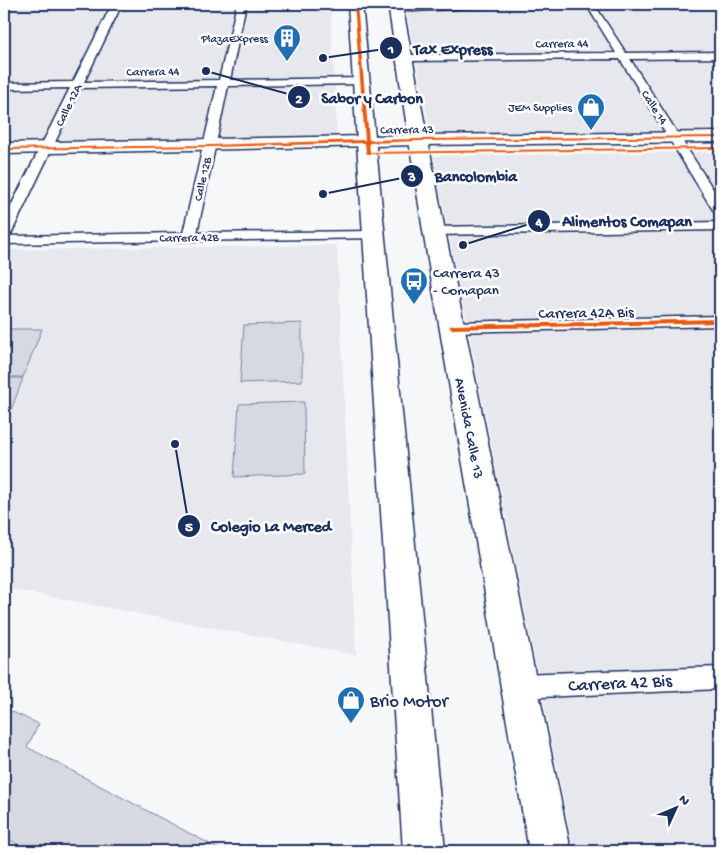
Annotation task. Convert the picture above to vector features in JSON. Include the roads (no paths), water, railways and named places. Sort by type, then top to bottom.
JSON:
[{"type":"main road","points":[[355,4],[424,851]]},
{"type":"main road","name":"Avenida Calle 13","points":[[396,6],[434,231],[550,851]]},
{"type":"main road","name":"Carrera 43","points":[[679,143],[720,137]]},
{"type":"main road","name":"Carrera 43","points":[[4,160],[44,154],[420,145],[679,143],[720,148]]},
{"type":"main road","name":"Carrera 43","points":[[4,149],[44,154]]},
{"type":"street","name":"Calle 12A","points":[[4,234],[117,4]]},
{"type":"street","name":"Calle 12B","points":[[189,237],[241,4]]},
{"type":"street","points":[[396,6],[489,4]]},
{"type":"street","name":"Calle 14","points":[[590,4],[720,210]]},
{"type":"street","name":"Carrera 44","points":[[405,58],[720,54]]},
{"type":"street","name":"Carrera 44","points":[[4,86],[362,81]]},
{"type":"street","points":[[434,231],[720,226]]},
{"type":"street","name":"Carrera 42B","points":[[4,240],[373,235]]},
{"type":"street","name":"Carrera 42A Bis","points":[[453,333],[720,321]]},
{"type":"street","name":"Carrera 42A Bis","points":[[453,333],[720,332]]},
{"type":"street","name":"Carrera 42 Bis","points":[[519,686],[720,678]]},
{"type":"place","name":"Tax Express","points":[[323,58]]},
{"type":"place","name":"PlazaExpress","points":[[287,62]]},
{"type":"place","name":"Sabor y Carbon","points":[[206,71]]},
{"type":"place","name":"JEM Supplies","points":[[591,131]]},
{"type":"place","name":"Bancolombia","points":[[323,194]]},
{"type":"place","name":"Alimentos Comapan","points":[[463,245]]},
{"type":"place","name":"Carrera 43 - Comapan","points":[[414,305]]},
{"type":"place","name":"Colegio La Merced","points":[[175,444]]},
{"type":"place","name":"Brio Motor","points":[[351,724]]}]
